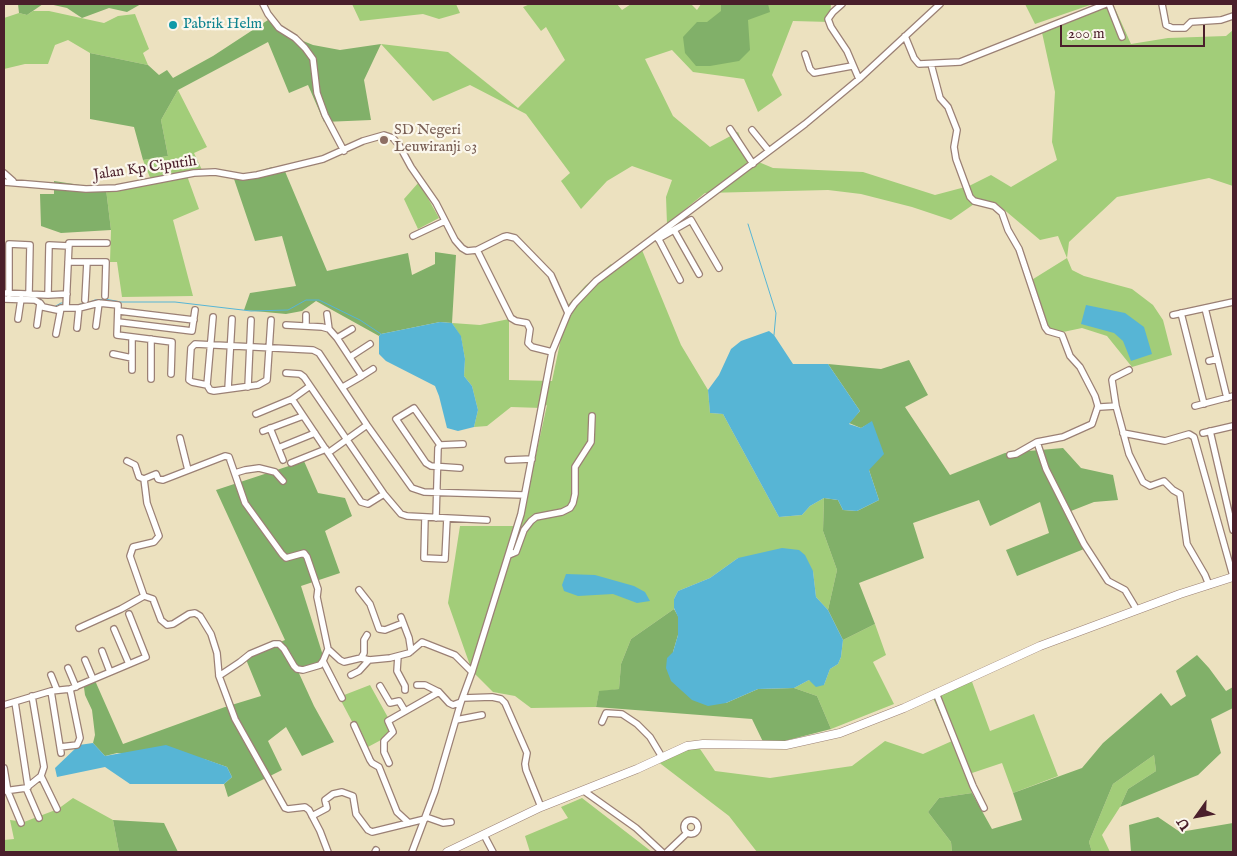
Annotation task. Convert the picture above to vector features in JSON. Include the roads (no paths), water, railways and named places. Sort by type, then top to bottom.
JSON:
[{"type":"main road","points":[[447,852],[458,850],[541,807],[584,791],[687,746],[703,744],[786,745],[840,733],[870,722],[1022,654],[1233,576]]},
{"type":"street","points":[[264,4],[268,14],[279,28],[295,38],[313,59],[317,93],[325,115],[344,150]]},
{"type":"street","points":[[842,4],[828,19],[831,27],[847,51],[859,79]]},
{"type":"street","points":[[412,852],[436,791],[462,700],[521,514],[552,352],[568,314],[575,303],[596,281],[658,237],[859,79],[940,4]]},
{"type":"street","points":[[905,36],[919,64],[960,62],[1108,4],[1122,36]]},
{"type":"street","points":[[1162,4],[1166,25],[1172,28],[1186,28],[1191,22],[1221,20],[1233,16]]},
{"type":"street","points":[[805,54],[810,69],[814,72],[852,66]]},
{"type":"street","points":[[930,64],[940,98],[948,107],[957,130],[954,147],[956,159],[970,197],[974,201],[994,206],[1002,213],[1008,230],[1019,249],[1045,327],[1048,331],[1062,335],[1070,356],[1080,368],[1098,406],[1092,424],[1063,437],[1037,442],[1016,454],[1010,455]]},
{"type":"street","points":[[730,130],[753,164]]},
{"type":"street","points":[[752,130],[769,151]]},
{"type":"street","name":"Jalan Kp Ciputih","points":[[4,182],[13,181],[39,186],[86,189],[116,188],[194,173],[215,172],[243,177],[323,159],[362,141],[384,135],[393,138],[436,203],[455,240],[467,251],[477,250]]},
{"type":"street","points":[[4,173],[13,181]]},
{"type":"street","points":[[658,237],[691,220],[719,268]]},
{"type":"street","points":[[413,236],[445,221]]},
{"type":"street","points":[[674,230],[699,274]]},
{"type":"street","points":[[552,352],[532,347],[528,343],[530,329],[527,323],[511,318],[477,250],[503,237],[515,238],[551,275],[568,314]]},
{"type":"street","points":[[658,237],[680,280]]},
{"type":"street","points":[[56,334],[67,294],[69,243],[106,242]]},
{"type":"street","points":[[29,294],[30,244],[10,244],[7,293],[48,295],[67,294]]},
{"type":"street","points":[[48,295],[50,246],[69,246]]},
{"type":"street","points":[[68,262],[106,262],[105,296]]},
{"type":"street","points":[[85,300],[87,262]]},
{"type":"street","points":[[4,299],[35,300],[43,307],[57,310],[64,306],[79,308],[99,302],[118,304],[116,335],[172,342],[171,374]]},
{"type":"street","points":[[18,319],[21,299]]},
{"type":"street","points":[[96,326],[99,302]]},
{"type":"street","points":[[1173,316],[1233,302]]},
{"type":"street","points":[[37,325],[40,303]]},
{"type":"street","points":[[77,328],[79,308]]},
{"type":"street","points":[[1195,406],[1230,397],[1217,359],[1205,308]]},
{"type":"street","points":[[118,322],[192,331],[195,310]]},
{"type":"street","points":[[119,311],[194,320]]},
{"type":"street","points":[[327,314],[329,329]]},
{"type":"street","points":[[1181,314],[1204,404]]},
{"type":"street","points":[[306,315],[306,326]]},
{"type":"street","points":[[212,318],[207,384],[210,390],[248,387],[258,385],[267,380],[271,320]]},
{"type":"street","points":[[228,389],[232,319]]},
{"type":"street","points":[[248,387],[251,320]]},
{"type":"street","points":[[286,325],[329,329],[362,376]]},
{"type":"street","points":[[337,338],[352,329]]},
{"type":"street","points":[[132,337],[132,370]]},
{"type":"street","points":[[151,339],[151,379]]},
{"type":"street","points":[[207,384],[189,380],[191,348],[195,344],[306,349],[319,353],[412,488],[424,492],[524,495]]},
{"type":"street","points":[[350,357],[370,344]]},
{"type":"street","points":[[113,354],[132,358]]},
{"type":"street","points":[[1209,361],[1217,359]]},
{"type":"street","points":[[343,387],[373,369]]},
{"type":"street","points":[[1129,370],[1112,380],[1116,406],[1129,454],[1143,482],[1150,486],[1164,481],[1180,494],[1187,544],[1209,585]]},
{"type":"street","points":[[286,373],[300,374],[304,377],[384,494],[401,514],[436,518],[487,520]]},
{"type":"street","points":[[256,414],[292,399],[310,386]]},
{"type":"street","points":[[292,399],[361,502],[368,504],[384,494]]},
{"type":"street","points":[[1098,406],[1116,406]]},
{"type":"street","points":[[440,445],[414,408],[396,419],[426,463],[431,466],[460,468]]},
{"type":"street","points":[[263,431],[303,416]]},
{"type":"street","points":[[509,555],[516,552],[524,530],[531,520],[562,512],[570,508],[574,503],[575,467],[591,442],[592,416]]},
{"type":"street","points":[[291,464],[327,451],[347,440],[367,425]]},
{"type":"street","points":[[1203,433],[1233,426]]},
{"type":"street","points":[[270,428],[283,460]]},
{"type":"street","points":[[1210,431],[1233,530]]},
{"type":"street","points":[[278,448],[315,434]]},
{"type":"street","points":[[1124,434],[1166,441],[1189,434],[1194,437],[1233,576]]},
{"type":"street","points":[[180,438],[188,470]]},
{"type":"street","points":[[1037,442],[1046,469],[1088,551],[1108,581],[1125,590],[1137,610]]},
{"type":"street","points":[[440,445],[463,444]]},
{"type":"street","points":[[436,518],[437,466],[438,448],[440,445]]},
{"type":"street","points":[[127,462],[135,465],[139,477],[144,479],[156,474],[158,479],[163,480],[229,456],[245,503],[282,554],[286,558],[304,553],[307,557],[318,589],[317,597],[328,649],[323,662],[308,670],[297,669],[279,644],[250,654],[218,676]]},
{"type":"street","points":[[508,460],[532,459]]},
{"type":"street","points":[[235,474],[259,468],[275,472],[283,481]]},
{"type":"street","points":[[144,479],[147,504],[158,536],[154,542],[133,547],[130,556],[144,596]]},
{"type":"street","points":[[425,517],[424,558],[445,559],[447,518]]},
{"type":"street","points":[[360,590],[370,604],[380,630],[403,624]]},
{"type":"street","points":[[79,628],[121,609],[144,596],[153,599],[161,620],[167,625],[174,624],[189,614],[194,613],[200,616],[208,627],[213,640],[217,653],[218,676],[235,719],[285,808],[305,807],[312,816],[328,852]]},
{"type":"street","points":[[4,705],[32,696],[73,688],[146,657],[129,614]]},
{"type":"street","points":[[401,617],[409,638],[411,652]]},
{"type":"street","points":[[114,629],[129,664]]},
{"type":"street","points":[[362,658],[364,640],[367,635]]},
{"type":"street","points":[[328,649],[344,662],[362,658],[369,660],[398,656],[411,652],[419,643],[426,642],[455,655],[472,672]]},
{"type":"street","points":[[102,651],[110,672]]},
{"type":"street","points":[[398,656],[397,671],[405,686],[405,690]]},
{"type":"street","points":[[85,660],[93,679]]},
{"type":"street","points":[[351,675],[369,660]]},
{"type":"street","points":[[323,662],[342,698]]},
{"type":"street","points":[[51,675],[61,750],[77,745],[80,738],[73,688],[68,668]]},
{"type":"street","points":[[417,685],[425,685],[439,692],[453,705],[462,700],[492,697],[505,703],[527,753],[526,770],[541,807]]},
{"type":"street","points":[[380,686],[390,703],[399,701],[404,711]]},
{"type":"street","points":[[389,763],[384,752],[384,742],[393,732],[388,721],[439,692]]},
{"type":"street","points":[[936,692],[973,786],[984,808]]},
{"type":"street","points":[[6,792],[27,788],[41,776],[44,767],[32,696]]},
{"type":"street","points":[[15,702],[27,788],[39,818]]},
{"type":"street","points":[[602,722],[606,713],[622,714],[637,724],[650,737],[662,757]]},
{"type":"street","points":[[456,720],[482,716]]},
{"type":"street","points":[[354,725],[372,764],[379,767],[396,812],[409,823]]},
{"type":"street","points":[[4,768],[6,792],[21,824]]},
{"type":"street","points":[[41,776],[56,809]]},
{"type":"street","points":[[584,791],[636,828],[662,852]]},
{"type":"street","points":[[312,816],[327,808],[325,800],[333,794],[342,792],[353,796],[356,814],[368,830],[375,832],[425,818],[451,822]]},
{"type":"street","points":[[668,852],[687,833]]},
{"type":"street","points":[[484,835],[493,852]]},
{"type":"water","points":[[1086,305],[1125,313],[1144,327],[1152,354],[1131,361],[1123,341],[1114,333],[1081,324]]},
{"type":"water","points":[[440,322],[452,323],[461,336],[465,359],[464,376],[472,386],[478,410],[474,427],[458,431],[447,428],[435,386],[386,361],[379,354],[379,336],[381,334]]},
{"type":"water","points":[[769,331],[774,335],[793,364],[828,364],[860,411],[849,424],[861,428],[872,421],[884,454],[869,470],[879,500],[857,511],[843,510],[838,500],[824,498],[810,506],[802,515],[779,517],[723,414],[710,413],[708,390],[719,375],[731,349],[741,341]]},
{"type":"water","points":[[782,548],[799,550],[805,555],[813,571],[816,597],[828,610],[843,640],[841,657],[838,664],[830,669],[824,685],[816,687],[809,680],[794,688],[758,689],[726,703],[708,706],[692,700],[671,681],[666,668],[667,658],[673,652],[678,635],[678,617],[674,608],[674,599],[678,591],[710,578],[738,558]]},
{"type":"water","points":[[566,574],[595,575],[634,586],[645,592],[650,601],[637,603],[613,594],[578,596],[564,591],[562,585]]},
{"type":"water","points":[[93,743],[105,756],[166,745],[227,767],[232,777],[224,784],[130,784],[105,767],[57,777],[55,768],[79,745]]},
{"type":"waterway","points":[[748,224],[776,313],[774,335]]},
{"type":"waterway","points":[[35,297],[41,299],[45,305]]},
{"type":"waterway","points":[[90,302],[105,299],[121,302],[175,302],[251,311],[288,310],[306,300],[319,300],[360,320],[381,334]]},
{"type":"waterway","points":[[54,307],[63,303]]},
{"type":"waterway","points":[[77,305],[85,303],[87,305]]},
{"type":"place","name":"Pabrik Helm","points":[[173,25]]},
{"type":"place","name":"SD Negeri Leuwiranji 03","points":[[384,140]]}]
